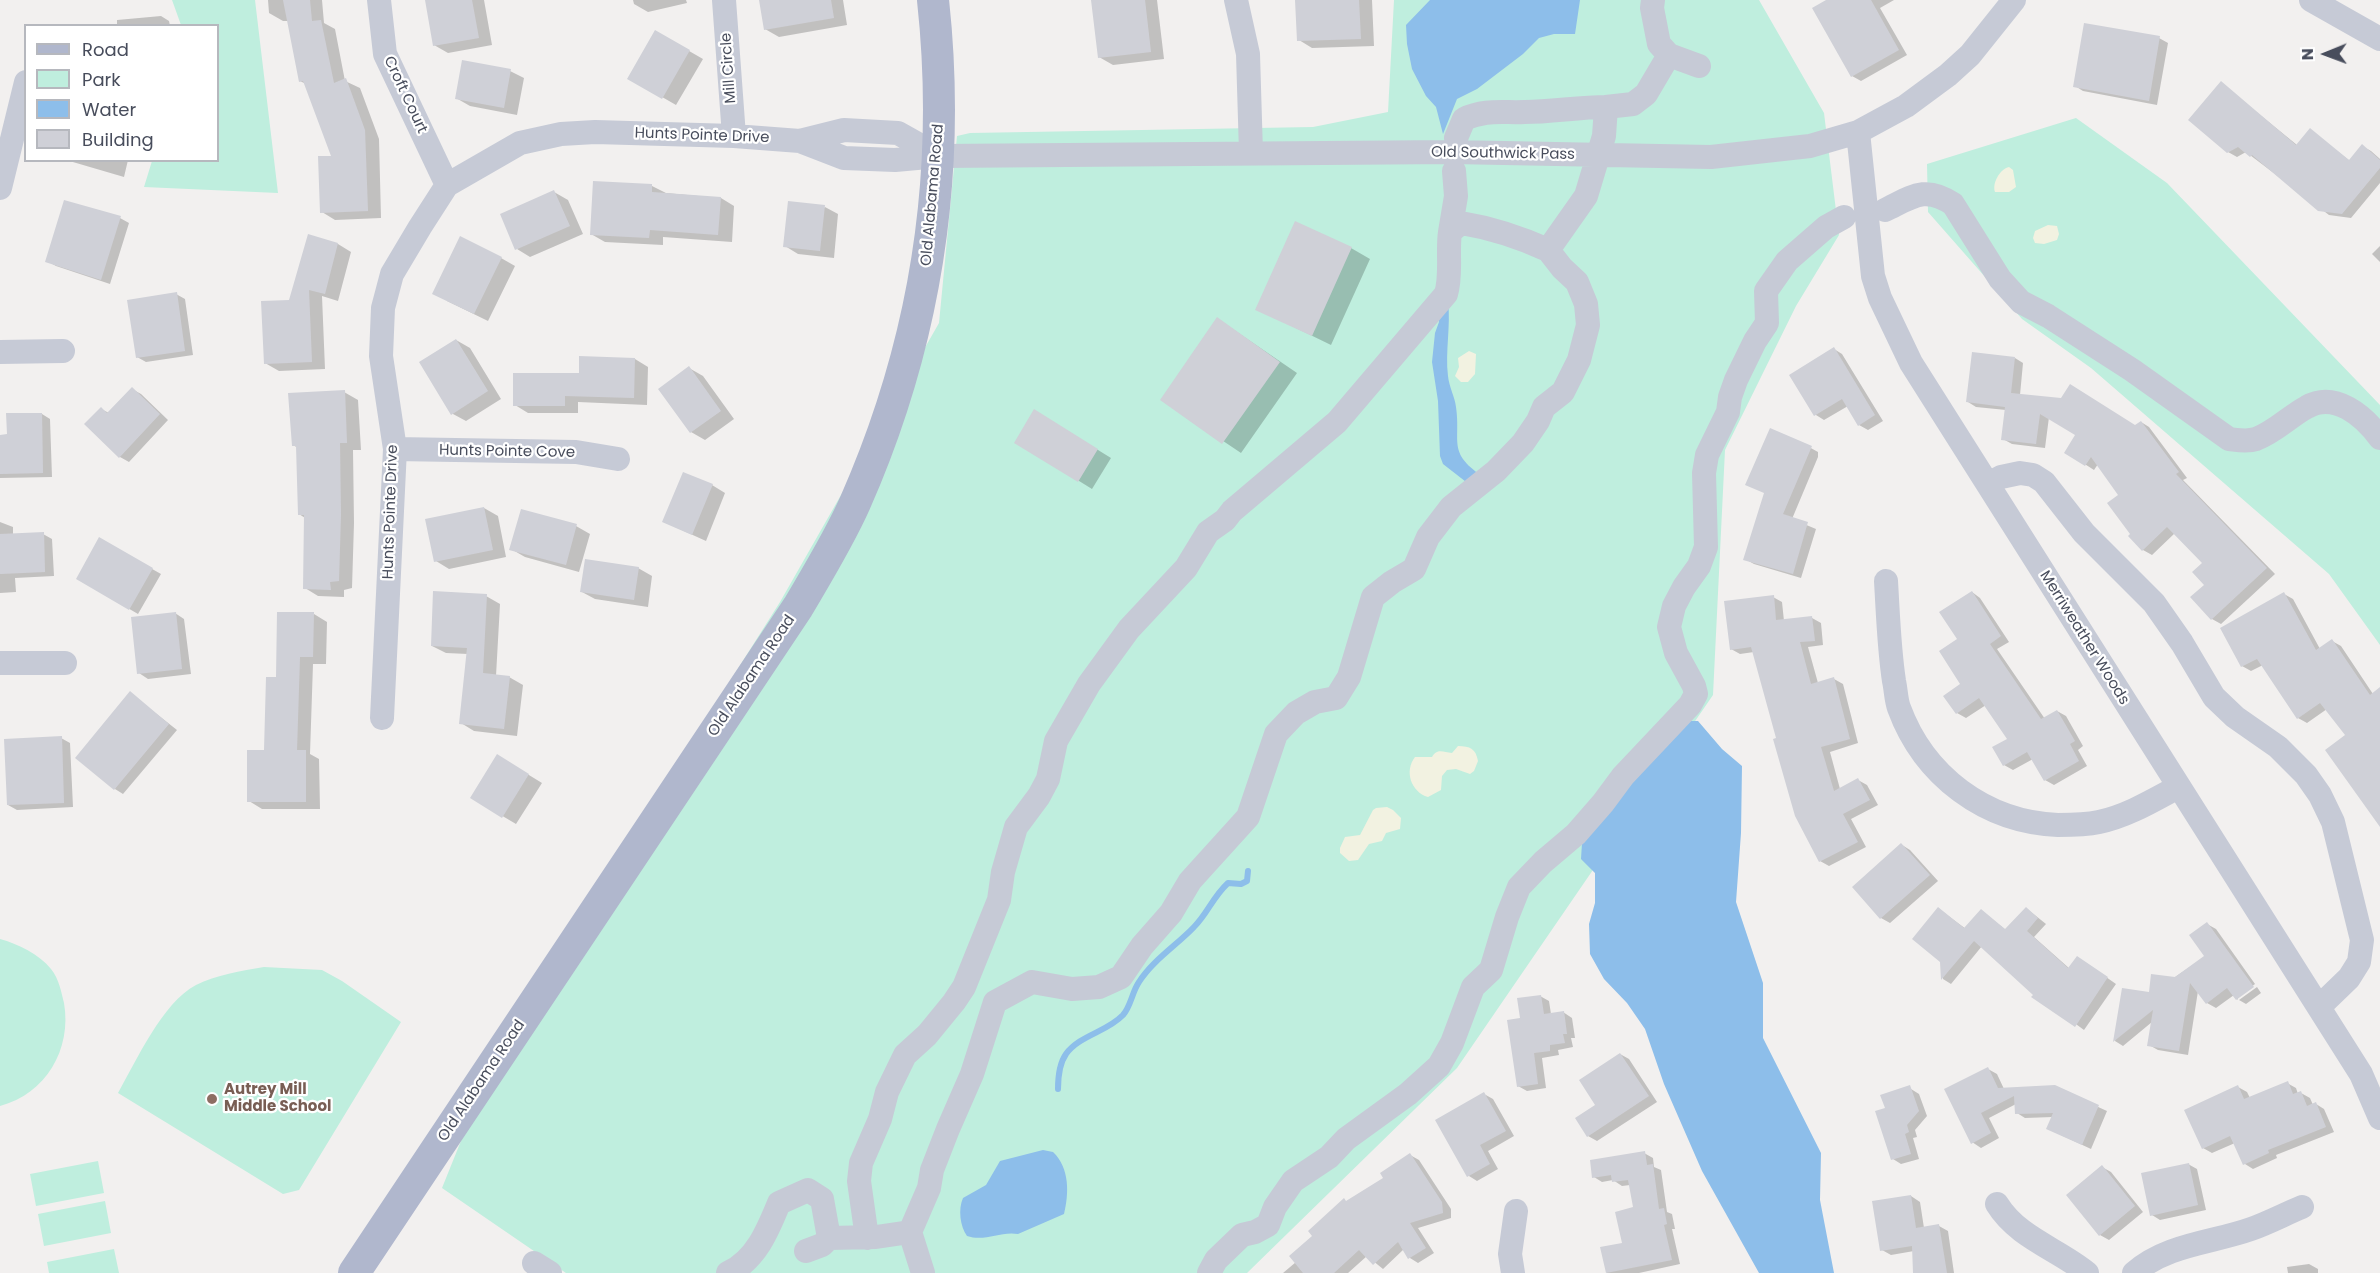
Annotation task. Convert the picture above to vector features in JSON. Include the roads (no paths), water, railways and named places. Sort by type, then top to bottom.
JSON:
[{"type":"main road","name":"Old Alabama Road","points":[[354,1273],[798,607],[828,556],[854,504],[888,422],[914,333],[931,245],[939,156],[940,95],[933,0]]},
{"type":"street","name":"Croft Court","points":[[379,0],[385,54],[447,185]]},
{"type":"street","name":"Mill Circle","points":[[724,0],[734,136]]},
{"type":"street","points":[[1236,0],[1248,54],[1251,153]]},
{"type":"street","points":[[1653,0],[1652,8],[1659,44],[1669,55],[1699,66]]},
{"type":"street","name":"Old Southwick Pass","points":[[939,156],[1452,152],[1712,157],[1810,146],[1858,132],[1906,106],[1948,75],[1970,55],[2014,0]]},
{"type":"street","points":[[2311,0],[2380,39]]},
{"type":"street","points":[[1456,138],[1464,119],[1474,114],[1633,104],[1646,94],[1669,55]]},
{"type":"street","points":[[0,188],[24,90]]},
{"type":"street","points":[[1548,250],[1586,195],[1604,136],[1606,107]]},
{"type":"street","name":"Hunts Pointe Drive","points":[[382,718],[395,449],[381,356],[383,308],[392,274],[447,185],[520,142],[561,134],[595,132],[734,136],[800,141],[844,130],[898,133],[939,156]]},
{"type":"street","name":"Merriweather Woods","points":[[1858,132],[1873,276],[1880,298],[1911,363],[2361,1074],[2380,1118]]},
{"type":"street","points":[[867,1238],[859,1181],[861,1163],[880,1119],[887,1092],[905,1055],[927,1035],[964,987],[999,900],[1003,872],[1016,827],[1039,796],[1047,778],[1056,741],[1089,684],[1129,629],[1186,568],[1208,532],[1225,520],[1232,511],[1337,422],[1446,294],[1450,281],[1448,247],[1456,196],[1454,171]]},
{"type":"street","points":[[1885,210],[1920,193],[1942,196],[1953,204],[2000,279],[2021,302],[2048,316],[2123,364],[2229,439],[2242,441],[2256,439],[2281,426],[2306,407],[2326,402],[2339,403],[2353,411],[2368,423],[2380,438]]},
{"type":"street","points":[[1209,1273],[1216,1260],[1242,1235],[1255,1232],[1268,1225],[1275,1207],[1293,1181],[1329,1157],[1346,1139],[1408,1094],[1439,1066],[1452,1043],[1473,987],[1491,970],[1519,887],[1543,862],[1576,834],[1623,776],[1690,705],[1696,694],[1694,686],[1676,653],[1669,627],[1674,606],[1699,566],[1706,547],[1704,473],[1707,455],[1728,412],[1736,380],[1755,341],[1767,323],[1766,291],[1787,261],[1826,227],[1845,217]]},
{"type":"street","points":[[923,1273],[910,1232],[929,1188],[932,1170],[948,1129],[972,1074],[995,1002],[1032,982],[1072,989],[1099,987],[1121,977],[1142,946],[1171,913],[1190,881],[1248,817],[1276,734],[1296,714],[1315,702],[1336,698],[1349,677],[1373,597],[1414,568],[1428,537],[1451,507],[1496,471],[1523,443],[1538,421],[1544,406],[1563,392],[1580,360],[1588,325],[1586,304],[1577,282],[1548,250],[1516,236],[1461,223],[1450,232]]},
{"type":"street","points":[[0,352],[63,351]]},
{"type":"street","name":"Hunts Pointe Cove","points":[[395,449],[576,452],[618,459]]},
{"type":"street","points":[[1988,484],[2001,477],[2020,473],[2033,475],[2044,482],[2084,533],[2154,603],[2182,643],[2214,698],[2235,717],[2278,747],[2306,775],[2320,795],[2333,822],[2362,940],[2359,962],[2349,978],[2319,1007]]},
{"type":"street","points":[[1886,581],[1891,660],[1898,706],[1931,764],[1965,795],[1990,810],[2013,819],[2038,824],[2074,825],[2097,823],[2121,816],[2178,787]]},
{"type":"street","points":[[0,663],[65,663]]},
{"type":"street","points":[[728,1273],[736,1269],[764,1241],[779,1203],[808,1190],[822,1198],[829,1238]]},
{"type":"street","points":[[1997,1204],[2005,1217],[2017,1228],[2072,1260],[2087,1273]]},
{"type":"street","points":[[2134,1273],[2168,1253],[2192,1244],[2250,1229],[2302,1207]]},
{"type":"street","points":[[1513,1273],[1510,1254],[1516,1211]]},
{"type":"street","points":[[806,1251],[822,1245],[829,1238],[867,1238],[910,1232]]},
{"type":"water","points":[[1430,0],[1580,0],[1575,34],[1554,34],[1539,38],[1523,54],[1477,89],[1457,99],[1443,134],[1436,107],[1426,96],[1412,69],[1407,44],[1406,25]]},
{"type":"water","points":[[1448,302],[1447,367],[1456,407],[1458,446],[1464,460],[1482,476],[1470,485],[1443,464],[1440,456],[1438,401],[1432,362],[1435,333],[1439,322],[1438,313]]},
{"type":"water","points":[[1687,721],[1698,721],[1722,749],[1742,766],[1741,833],[1736,902],[1763,983],[1763,1038],[1821,1153],[1820,1200],[1834,1273],[1759,1273],[1702,1171],[1664,1084],[1645,1029],[1627,1003],[1604,979],[1590,954],[1589,924],[1595,903],[1595,873],[1581,859],[1582,843]]},
{"type":"water","points":[[1043,1150],[1053,1152],[1063,1166],[1067,1182],[1064,1214],[1018,1234],[980,1238],[967,1236],[960,1217],[963,1198],[986,1185],[1000,1161]]},
{"type":"waterway","points":[[1058,1089],[1059,1071],[1066,1054],[1079,1042],[1109,1026],[1123,1015],[1137,986],[1151,967],[1194,927],[1228,883],[1241,884],[1247,881],[1248,871]]},
{"type":"place","name":"Autrey Mill Middle School","points":[[212,1099]]}]
